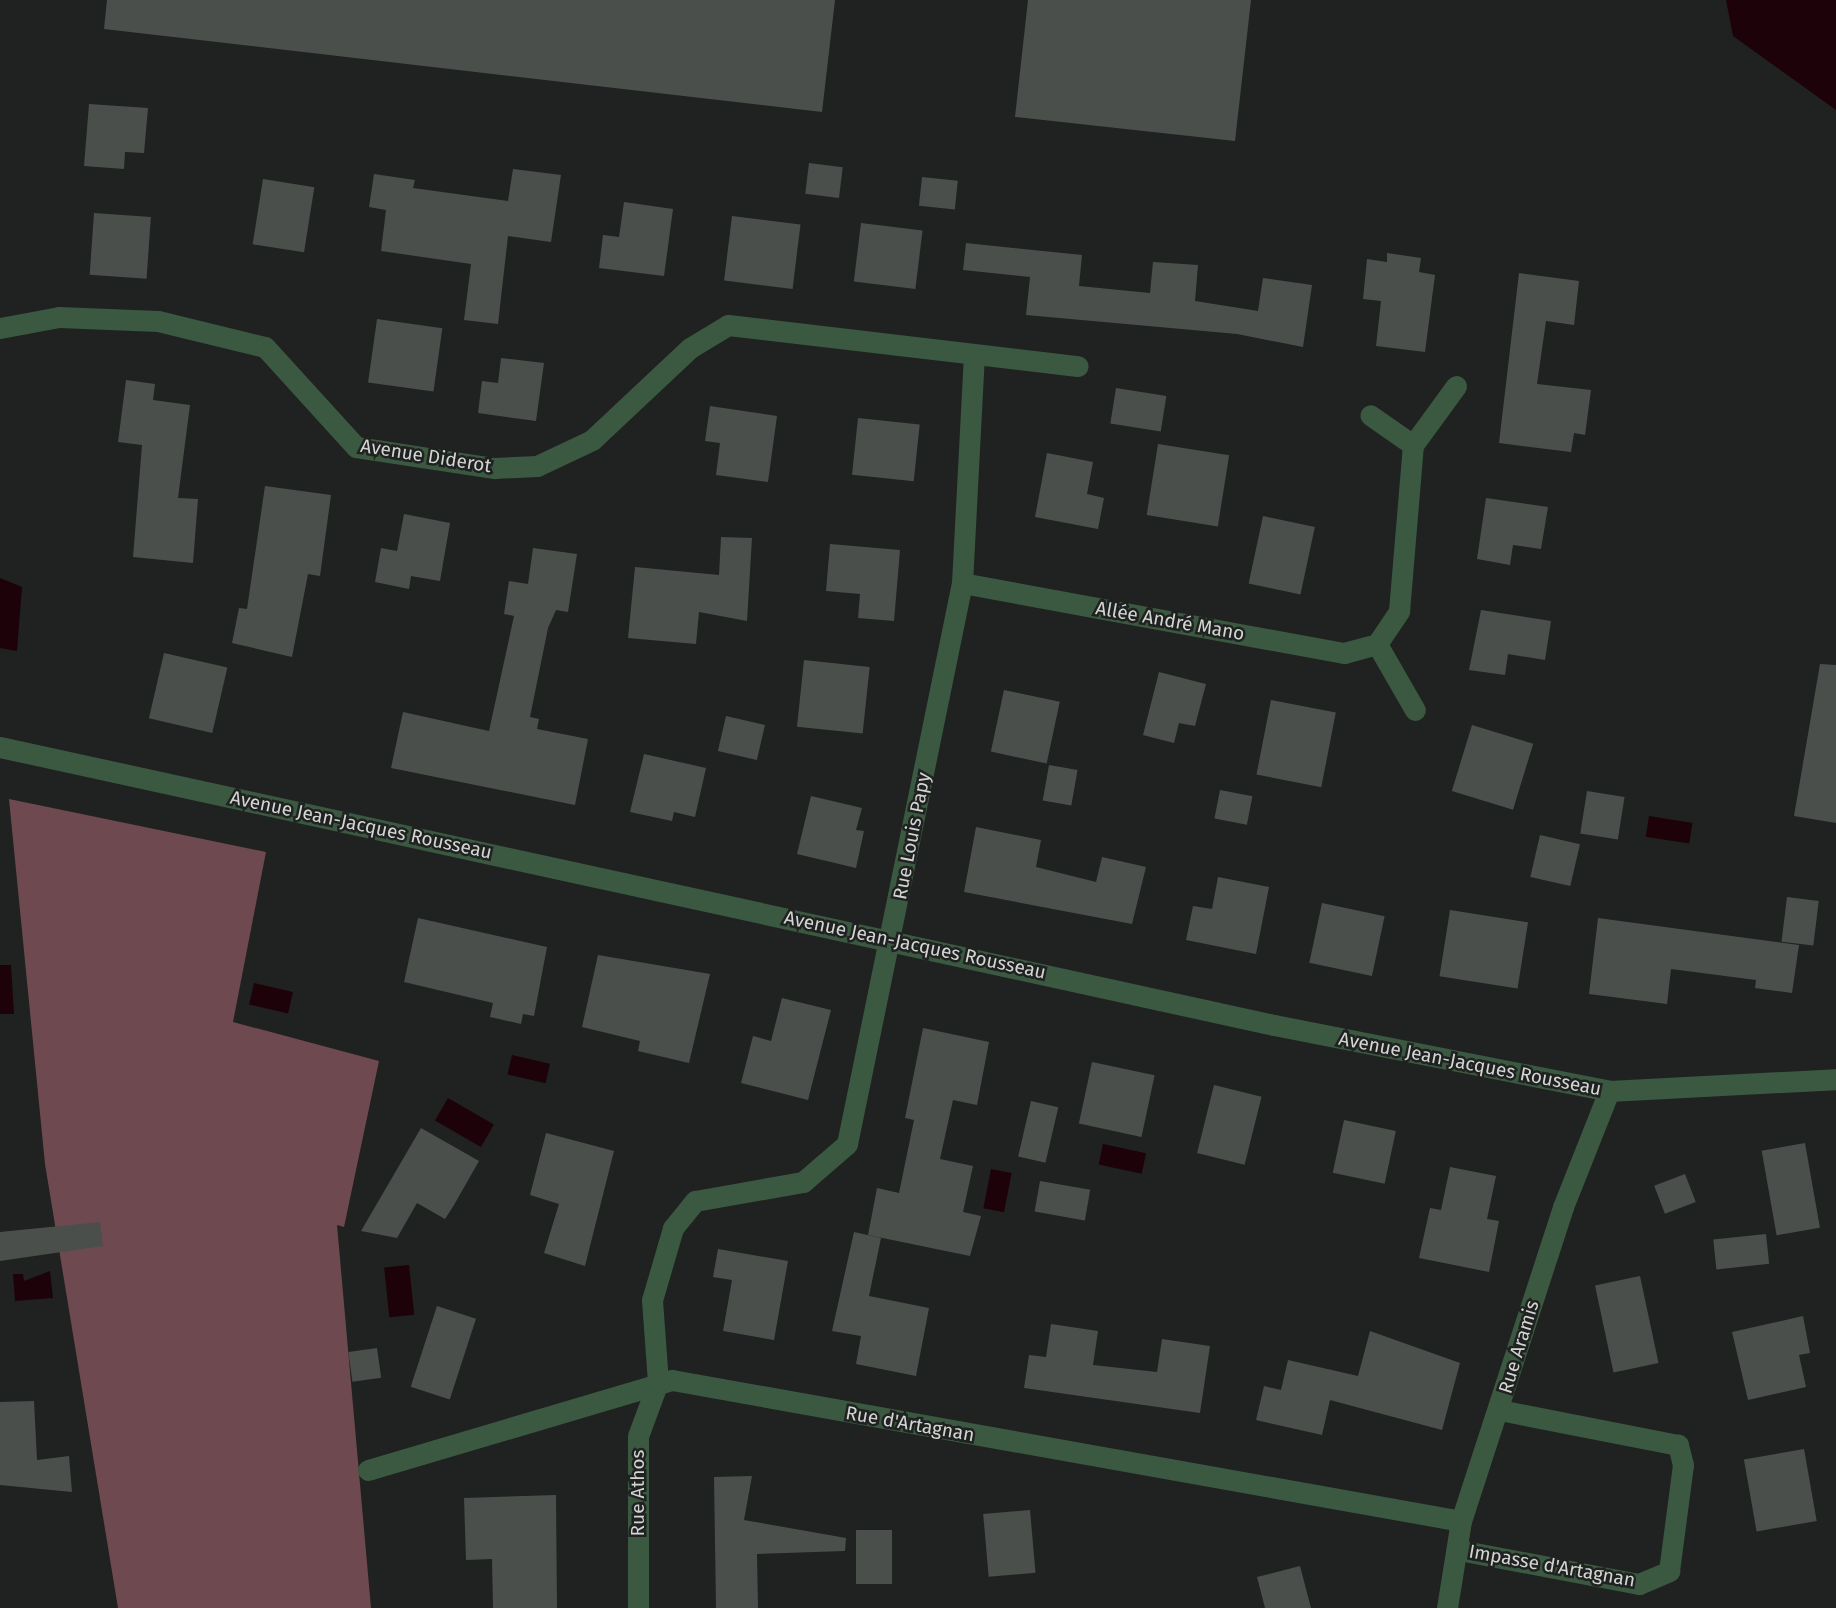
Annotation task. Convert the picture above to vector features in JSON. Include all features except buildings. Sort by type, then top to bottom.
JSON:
[{"type":"street","name":"Avenue Diderot","points":[[0,328],[59,317],[158,321],[265,348],[356,447],[494,468],[537,466],[592,440],[690,348],[728,325],[974,356]]},
{"type":"street","points":[[974,356],[1078,366]]},
{"type":"street","name":"Rue Louis Papy","points":[[658,1382],[652,1300],[673,1228],[695,1201],[803,1182],[847,1144],[892,939],[962,583],[974,356]]},
{"type":"street","points":[[1415,710],[1377,643],[1399,611],[1413,445],[1455,386]]},
{"type":"street","points":[[1370,415],[1413,445]]},
{"type":"street","name":"Allée André Mano","points":[[962,583],[1344,653],[1377,643]]},
{"type":"street","name":"Avenue Jean-Jacques Rousseau","points":[[0,747],[1609,1091],[1836,1079]]},
{"type":"street","name":"Rue Aramis","points":[[1447,1608],[1459,1550],[1461,1521],[1563,1207],[1609,1091]]},
{"type":"street","name":"Rue d'Artagnan","points":[[368,1470],[658,1382],[1461,1521]]},
{"type":"street","name":"Rue Athos","points":[[638,1608],[638,1436],[658,1382]]},
{"type":"street","name":"Impasse d'Artagnan","points":[[1459,1550],[1639,1584],[1669,1571],[1683,1465],[1678,1445],[1499,1410]]},
{"type":"shaded area","points":[[1726,0],[1836,0],[1836,110],[1733,36]]},
{"type":"shaded area","points":[[0,578],[22,587],[17,651],[0,648]]},
{"type":"shaded area","points":[[9,799],[266,852],[233,1022],[379,1061],[344,1227],[337,1225],[371,1608],[118,1608],[45,1164]]},
{"type":"shaded area","points":[[1649,816],[1692,823],[1689,844],[1646,837]]},
{"type":"shaded area","points":[[0,965],[11,965],[14,1014],[0,1014]]},
{"type":"shaded area","points":[[254,983],[293,992],[288,1013],[249,1004]]},
{"type":"shaded area","points":[[512,1055],[550,1064],[546,1083],[508,1074]]},
{"type":"shaded area","points":[[448,1098],[494,1124],[481,1147],[435,1121]]},
{"type":"shaded area","points":[[1103,1144],[1146,1153],[1142,1174],[1099,1165]]},
{"type":"shaded area","points":[[991,1169],[1012,1173],[1004,1212],[983,1208]]},
{"type":"shaded area","points":[[409,1265],[414,1315],[389,1317],[384,1268]]},
{"type":"shaded area","points":[[50,1271],[53,1298],[15,1301],[13,1274],[23,1274],[24,1281]]}]
